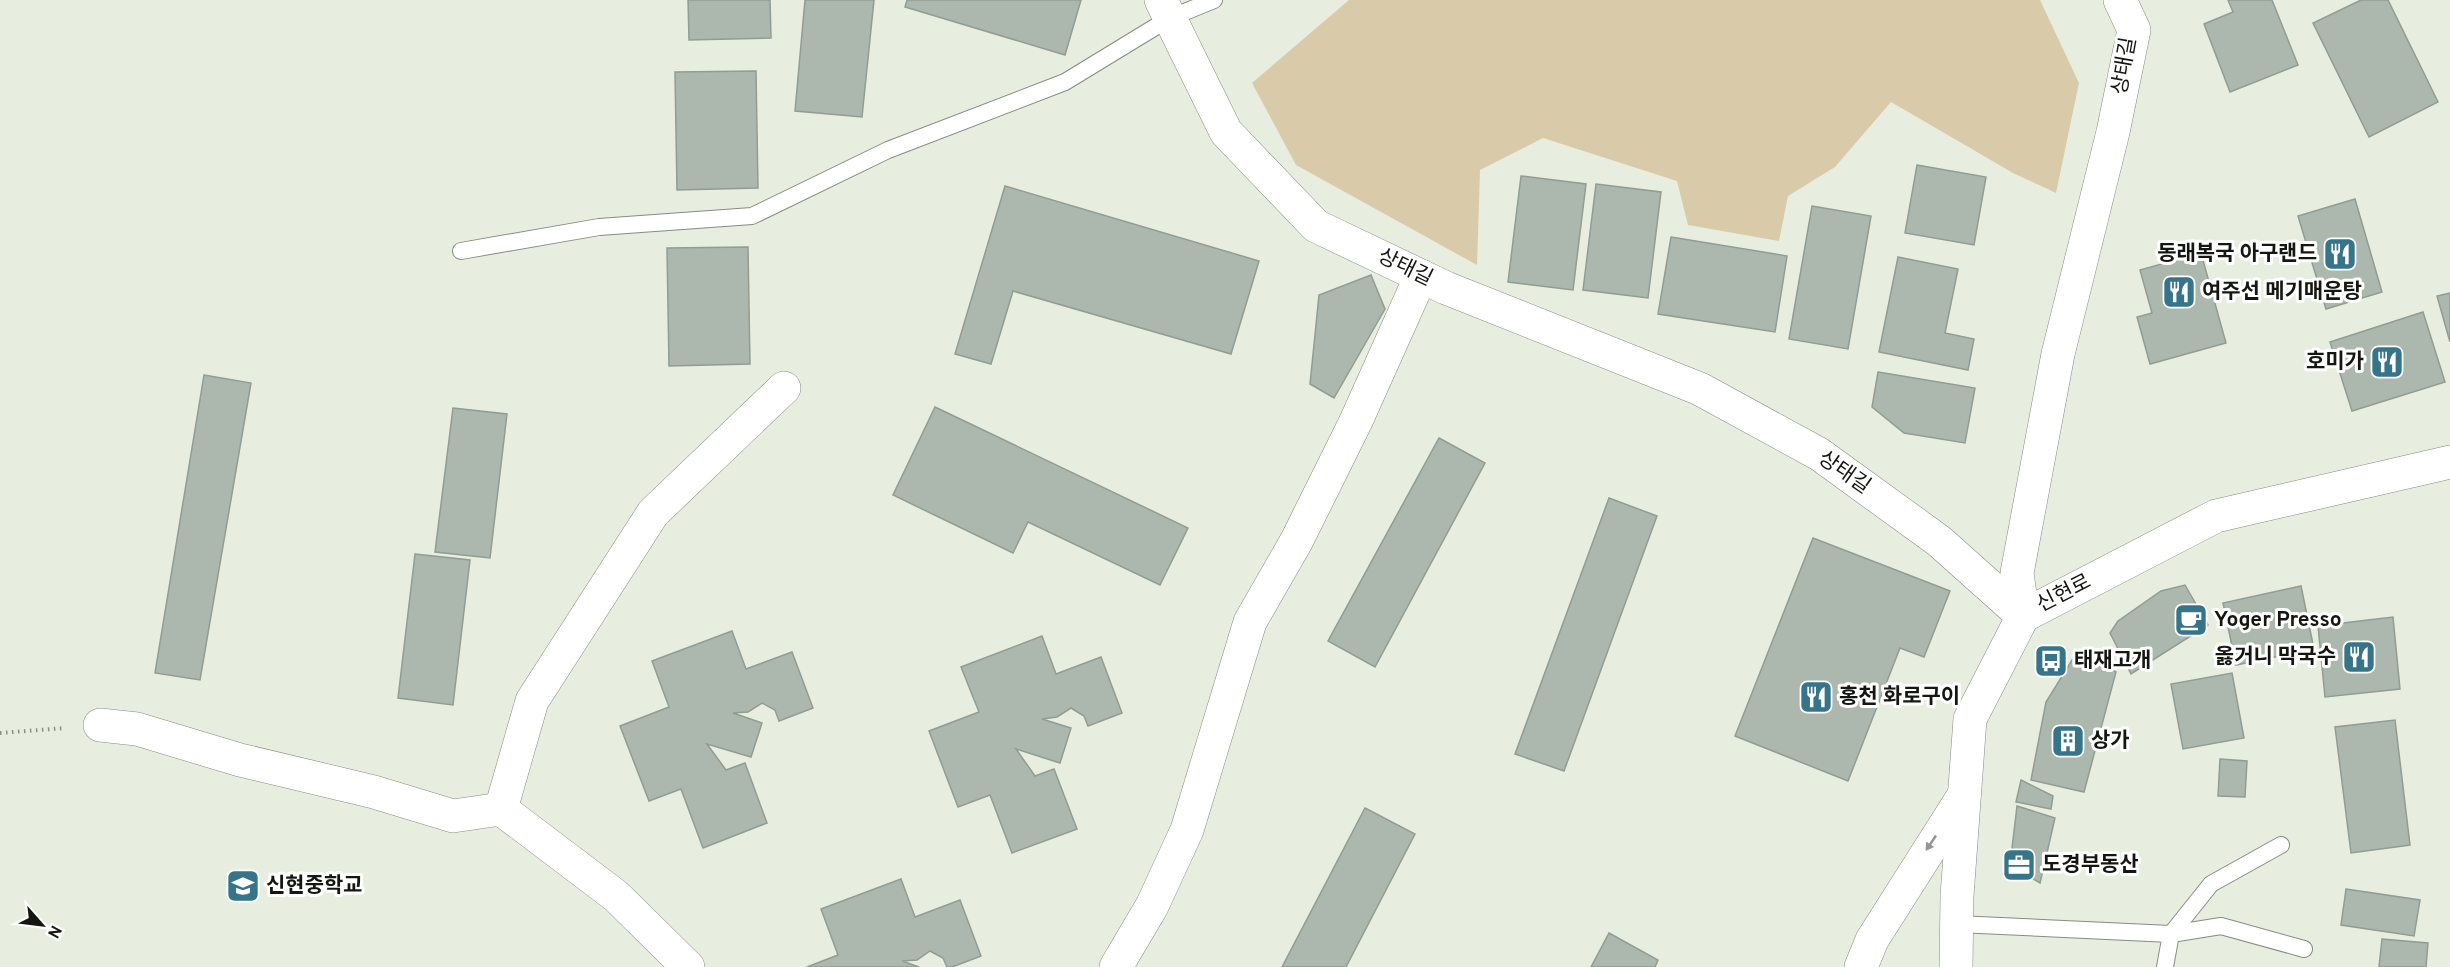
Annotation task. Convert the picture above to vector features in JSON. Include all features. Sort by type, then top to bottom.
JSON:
[{"type":"street","name":"상태길","points":[[2023,616],[2017,573],[2054,377],[2113,132],[2134,30],[2120,0]]},
{"type":"street","name":"상태길","points":[[1165,9],[1226,132],[1316,226],[1421,276],[1701,389],[1818,454],[1939,541],[2023,616]]},
{"type":"street","points":[[1116,967],[1152,906],[1187,830],[1250,621],[1297,540],[1356,421],[1421,276]]},
{"type":"street","points":[[501,809],[532,701],[652,513],[784,388]]},
{"type":"street","name":"신현로","points":[[1956,967],[1970,719],[2023,616],[2216,516],[2450,462]]},
{"type":"street","points":[[100,725],[137,729],[240,760],[374,792],[453,816],[501,809],[616,896],[688,967]]},
{"type":"street","points":[[1861,967],[1872,940],[1925,853],[1964,795]]},
{"type":"lane","points":[[460,250],[599,227],[752,216],[888,150],[1065,82],[1165,9],[1214,0]]},
{"type":"lane","points":[[2165,967],[2171,934],[2211,884],[2281,845]]},
{"type":"lane","points":[[1957,924],[2171,934],[2221,926],[2304,949]]},
{"type":"path","points":[[0,734],[100,725]]},
{"type":"shaded area","points":[[1349,0],[2040,0],[2079,83],[2056,193],[2013,173],[1891,102],[1835,167],[1788,196],[1779,241],[1688,225],[1677,181],[1543,138],[1480,170],[1477,265],[1296,165],[1252,83]]},
{"type":"building","points":[[688,0],[770,0],[771,38],[689,40]]},
{"type":"building","points":[[805,0],[874,0],[862,117],[795,111]]},
{"type":"building","points":[[907,0],[1081,0],[1065,55],[905,7]]},
{"type":"building","points":[[2228,0],[2272,0],[2298,65],[2230,92],[2204,24],[2233,12]]},
{"type":"building","points":[[2361,0],[2388,0],[2438,102],[2369,137],[2313,23]]},
{"type":"building","points":[[756,71],[758,188],[677,190],[675,72]]},
{"type":"building","points":[[1917,165],[1986,177],[1974,245],[1905,233]]},
{"type":"building","points":[[1521,176],[1586,184],[1573,290],[1508,282]]},
{"type":"building","points":[[1596,184],[1661,192],[1648,298],[1583,290]]},
{"type":"building","points":[[1005,186],[1259,261],[1231,354],[1013,291],[991,364],[955,354]]},
{"type":"building","name":"동래복국 아구랜드","points":[[2355,199],[2382,292],[2326,309],[2298,216]]},
{"type":"building","points":[[1812,206],[1871,216],[1848,349],[1789,339]]},
{"type":"building","points":[[1671,237],[1787,256],[1775,332],[1658,314]]},
{"type":"building","points":[[748,247],[750,364],[669,366],[667,248]]},
{"type":"building","name":"여주선 메기매운탕","points":[[2201,253],[2226,343],[2150,364],[2137,317],[2152,313],[2140,270]]},
{"type":"building","points":[[1898,257],[1958,269],[1945,333],[1974,339],[1968,370],[1879,352]]},
{"type":"building","points":[[1371,275],[1385,309],[1334,398],[1310,384],[1319,295]]},
{"type":"building","points":[[2450,293],[2450,342],[2437,296]]},
{"type":"building","name":"호미가","points":[[2423,312],[2445,382],[2352,411],[2330,342]]},
{"type":"building","points":[[1878,372],[1975,388],[1965,443],[1904,433],[1872,407]]},
{"type":"building","points":[[204,375],[251,383],[200,680],[155,673]]},
{"type":"building","points":[[935,407],[1188,528],[1160,585],[1028,522],[1013,553],[893,495]]},
{"type":"building","points":[[453,408],[507,414],[490,558],[435,552]]},
{"type":"building","points":[[1439,438],[1485,463],[1375,667],[1328,641]]},
{"type":"building","points":[[1609,498],[1657,516],[1564,771],[1515,754]]},
{"type":"building","name":"홍천 화로구이","points":[[1813,538],[1950,591],[1924,657],[1900,648],[1848,781],[1735,736]]},
{"type":"building","points":[[415,554],[470,560],[453,705],[398,698]]},
{"type":"building","name":"상가","points":[[2185,585],[2208,625],[2131,674],[2110,633],[2118,621],[2161,591]]},
{"type":"building","points":[[2301,586],[2314,649],[2236,665],[2223,603]]},
{"type":"building","name":"옳거니 막국수","points":[[2393,617],[2400,689],[2325,697],[2318,626]]},
{"type":"building","points":[[732,631],[746,669],[792,652],[813,708],[779,721],[775,710],[762,703],[748,712],[733,713],[762,723],[751,757],[707,744],[726,770],[745,763],[767,823],[703,848],[681,789],[649,801],[620,726],[669,707],[652,661]]},
{"type":"building","points":[[1042,636],[1056,674],[1101,657],[1122,713],[1088,726],[1084,716],[1071,708],[1057,717],[1042,719],[1071,728],[1060,763],[1016,749],[1035,776],[1054,769],[1077,829],[1012,853],[990,795],[958,807],[929,731],[979,712],[961,667]]},
{"type":"building","name":"상가","points":[[2077,652],[2116,672],[2084,792],[2031,780],[2046,702]]},
{"type":"building","points":[[2232,673],[2244,738],[2183,749],[2171,684]]},
{"type":"building","points":[[2395,720],[2410,845],[2351,853],[2335,727]]},
{"type":"building","points":[[2220,759],[2247,761],[2245,797],[2218,796]]},
{"type":"building","name":"상가","points":[[2021,780],[2053,796],[2051,809],[2016,802]]},
{"type":"building","points":[[2017,806],[2055,818],[2040,883],[2010,865]]},
{"type":"building","points":[[1365,808],[1415,834],[1346,967],[1282,967]]},
{"type":"building","points":[[901,879],[915,917],[960,900],[981,956],[952,967],[947,967],[943,958],[930,951],[917,960],[902,961],[919,967],[807,967],[838,955],[821,909]]},
{"type":"building","points":[[2346,889],[2420,900],[2414,936],[2341,925]]},
{"type":"building","points":[[1609,933],[1658,960],[1655,967],[1591,967]]},
{"type":"building","points":[[2382,939],[2428,943],[2426,967],[2379,967]]},
{"type":"place","name":"동래복국 아구랜드","points":[[2340,254]]},
{"type":"place","name":"여주선 메기매운탕","points":[[2179,292]]},
{"type":"place","name":"호미가","points":[[2387,362]]},
{"type":"place","name":"Yoger Presso","points":[[2191,620]]},
{"type":"place","name":"옳거니 막국수","points":[[2359,657]]},
{"type":"place","name":"태재고개","points":[[2051,661]]},
{"type":"place","name":"홍천 화로구이","points":[[1816,697]]},
{"type":"place","name":"상가","points":[[2068,741]]},
{"type":"place","name":"도경부동산","points":[[2019,865]]},
{"type":"place","name":"신현중학교","points":[[243,886]]}]
